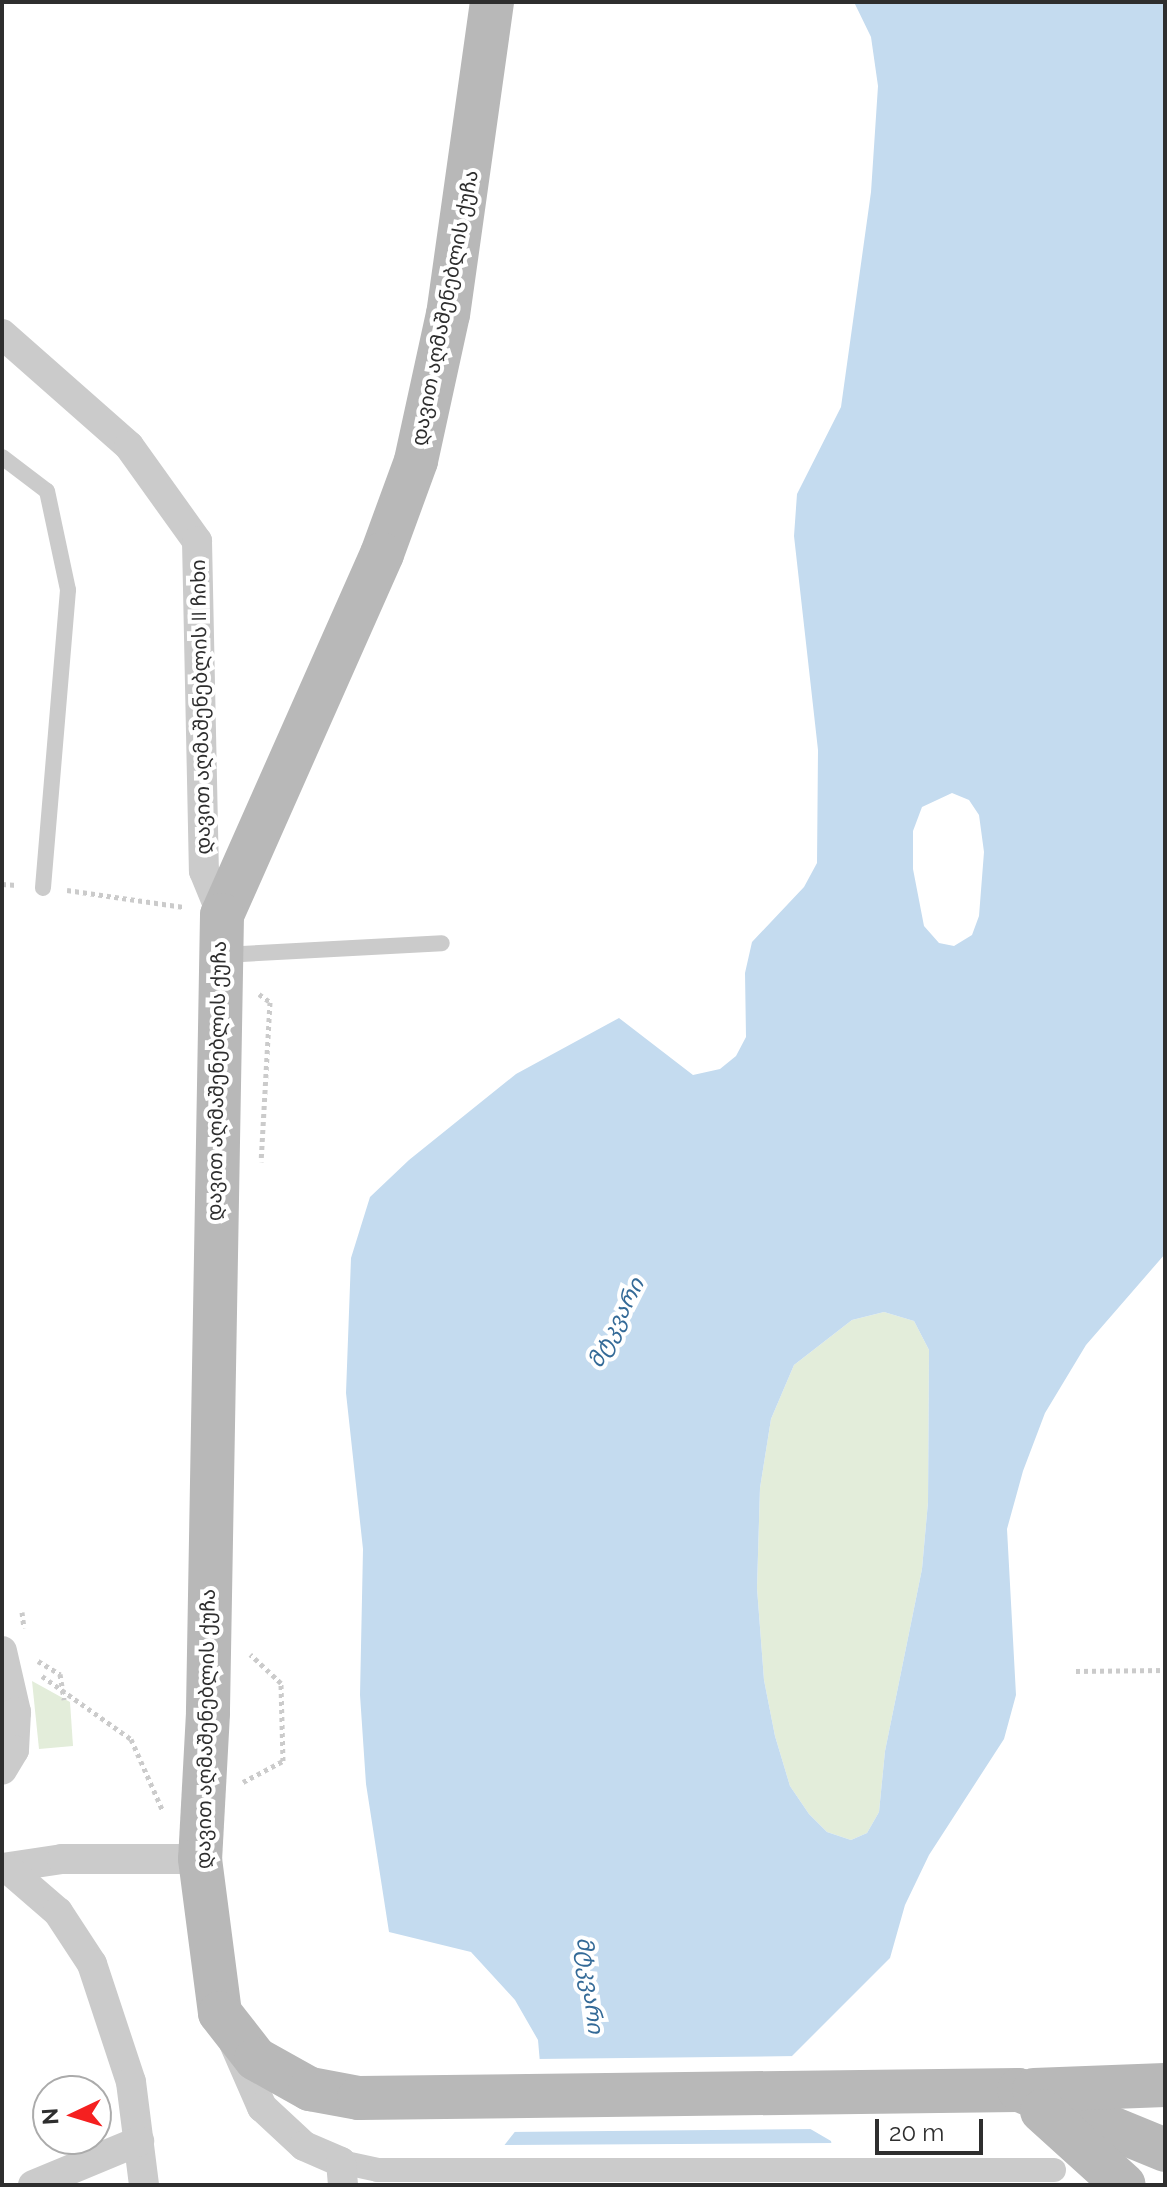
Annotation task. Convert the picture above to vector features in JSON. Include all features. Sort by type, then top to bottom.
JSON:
[{"type":"main road","name":"დავით აღმაშენებლის ქუჩა","points":[[220,2013],[192,1859],[208,1713],[210,926],[382,554],[416,461],[448,314],[492,2]]},
{"type":"main road","points":[[220,2013],[256,2059],[310,2089],[377,2099],[1165,2085]]},
{"type":"main road","points":[[1001,2090],[1165,2150]]},
{"type":"main road","points":[[1001,2090],[1124,2185]]},
{"type":"street","name":"დავით აღმაშენებლის II ჩიხი","points":[[2,334],[129,446],[197,541],[204,871],[210,926]]},
{"type":"street","points":[[2,1770],[14,1750],[14,1658]]},
{"type":"street","points":[[5,1868],[62,1859],[192,1859]]},
{"type":"street","points":[[5,1868],[58,1912],[92,1964],[131,2082],[144,2185]]},
{"type":"street","name":"დავით აღმაშენებლის ქუჩა","points":[[220,2013],[262,2107],[304,2146],[342,2174]]},
{"type":"street","points":[[33,2185],[139,2141]]},
{"type":"street","points":[[342,2174],[378,2170],[1054,2170]]},
{"type":"lane","points":[[2,457],[47,491],[68,590],[50,888]]},
{"type":"lane","points":[[210,926],[442,943]]},
{"type":"path","points":[[50,888],[210,926]]},
{"type":"path","points":[[238,1784],[283,1761],[281,1683],[242,1646]]},
{"type":"path","points":[[14,1658],[131,1739],[192,1859]]},
{"type":"path","points":[[1076,1671],[1165,1670]]},
{"type":"path","points":[[60,1674],[64,1700]]},
{"type":"green space","points":[[884,1312],[914,1321],[929,1350],[928,1502],[922,1569],[885,1751],[879,1812],[867,1833],[851,1840],[827,1832],[809,1814],[790,1786],[775,1736],[764,1680],[757,1588],[760,1488],[771,1419],[794,1365],[852,1320]]},
{"type":"green space","points":[[32,1681],[70,1702],[73,1746],[39,1749]]},
{"type":"water","name":"მტკვარი","points":[[854,2],[1165,2],[1165,1254],[1086,1345],[1045,1413],[1023,1471],[1007,1529],[1016,1695],[1004,1739],[929,1855],[905,1905],[890,1958],[792,2056],[795,2120],[831,2141],[839,2185],[473,2185],[525,2119],[541,2075],[538,2040],[515,2000],[471,1952],[389,1932],[366,1784],[360,1695],[363,1549],[346,1393],[351,1258],[370,1197],[409,1160],[516,1074],[619,1018],[693,1075],[720,1069],[736,1056],[746,1037],[745,973],[752,942],[804,887],[817,863],[818,750],[794,536],[797,494],[841,407],[871,192],[878,86],[871,37]],"holes":[[[952,793],[969,800],[979,815],[984,852],[979,916],[972,935],[954,946],[939,943],[924,926],[913,869],[913,831],[922,807]],[[884,1312],[914,1321],[929,1350],[928,1502],[922,1569],[885,1751],[879,1812],[867,1833],[851,1840],[827,1832],[809,1814],[790,1786],[775,1736],[764,1680],[757,1588],[760,1488],[771,1419],[794,1365],[852,1320]]]},
{"type":"pier","points":[[798,2056],[799,2118],[818,2129],[507,2132],[521,2117],[537,2075],[536,2059]]},
{"type":"pier","points":[[835,2143],[843,2185],[469,2185],[497,2145]]}]
